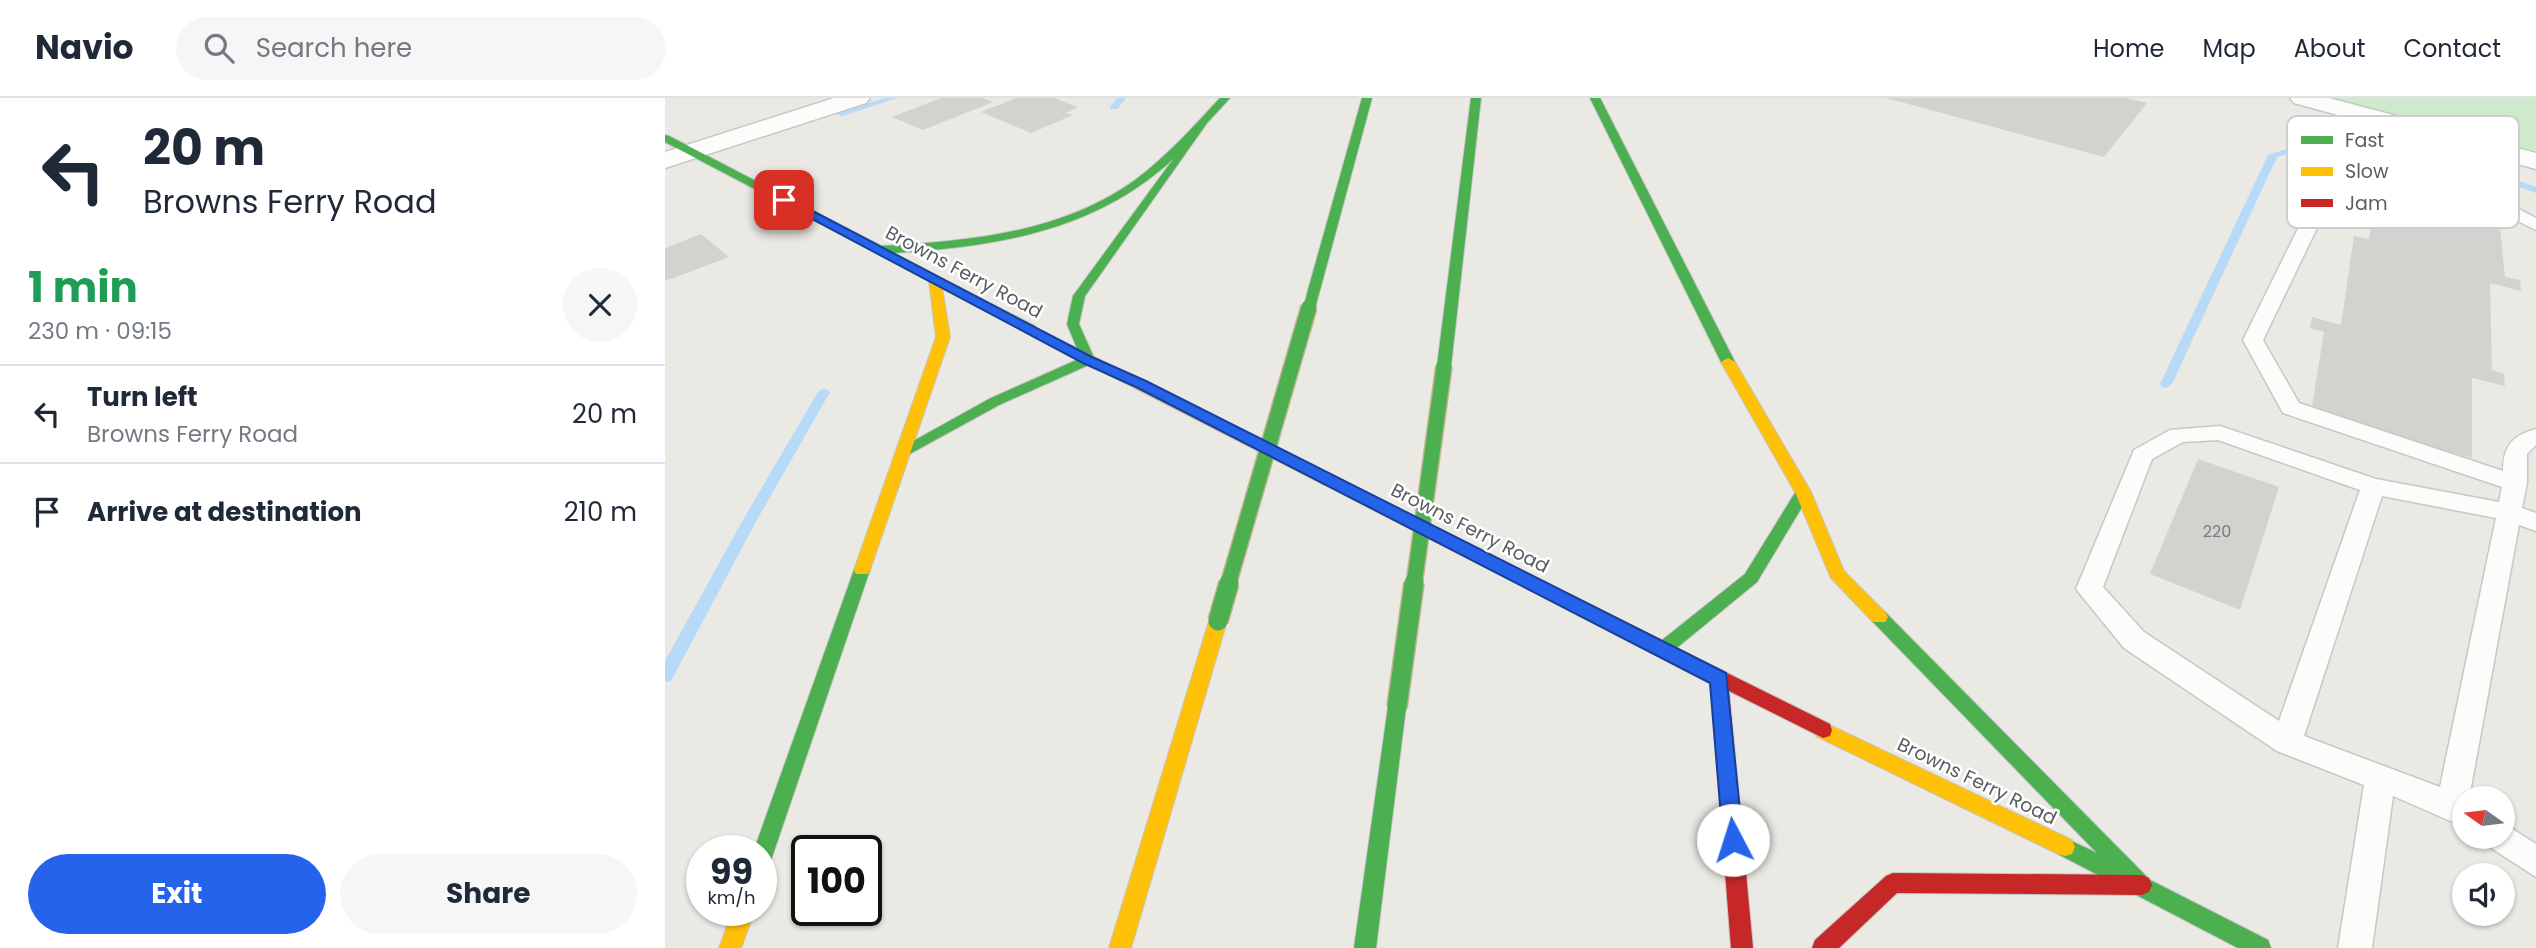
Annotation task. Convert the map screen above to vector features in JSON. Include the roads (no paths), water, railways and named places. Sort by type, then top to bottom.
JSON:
[{"type":"main road","points":[[904,452],[1016,390],[1088,360],[1073,324],[1079,296],[1225,98]]},
{"type":"main road","points":[[1120,948],[1218,621],[1367,98]]},
{"type":"main road","points":[[1365,948],[1444,366],[1476,98]]},
{"type":"main road","points":[[1595,98],[1733,372],[1803,492],[1837,574],[2142,885]]},
{"type":"main road","points":[[877,250],[956,247],[1014,238],[1064,224],[1118,199],[1158,169],[1203,125]]},
{"type":"main road","name":"Browns Ferry Road","points":[[665,138],[691,149],[1088,360],[1141,384],[1719,679],[2142,885],[2260,948]]},
{"type":"main road","points":[[770,835],[943,337],[935,281]]},
{"type":"main road","points":[[1662,650],[1751,578],[1803,492]]},
{"type":"main road","points":[[1719,679],[1742,948]]},
{"type":"main road","points":[[1823,948],[1893,883],[2142,885]]},
{"type":"main road","points":[[730,948],[738,926]]},
{"type":"street","points":[[665,160],[691,149],[858,98]]},
{"type":"street","points":[[2302,98],[2369,116]]},
{"type":"street","points":[[2519,156],[2536,161]]},
{"type":"lane","points":[[2519,216],[2536,225]]},
{"type":"lane","points":[[2307,228],[2253,340],[2291,408],[2515,483]]},
{"type":"lane","points":[[2452,807],[2287,742],[2134,640],[2089,589],[2142,455],[2178,435],[2220,433],[2373,486],[2509,512],[2536,522]]},
{"type":"lane","points":[[2462,786],[2515,483],[2515,448],[2522,441],[2536,436]]},
{"type":"lane","points":[[2287,742],[2373,486]]},
{"type":"lane","points":[[2355,948],[2380,778]]},
{"type":"lane","points":[[2515,847],[2536,862]]},
{"type":"waterway","points":[[839,114],[893,98]]},
{"type":"waterway","points":[[1114,107],[1122,98]]},
{"type":"waterway","points":[[2166,384],[2273,155],[2287,151]]},
{"type":"waterway","points":[[2519,184],[2536,190]]},
{"type":"waterway","points":[[665,676],[751,518],[824,392]]}]
